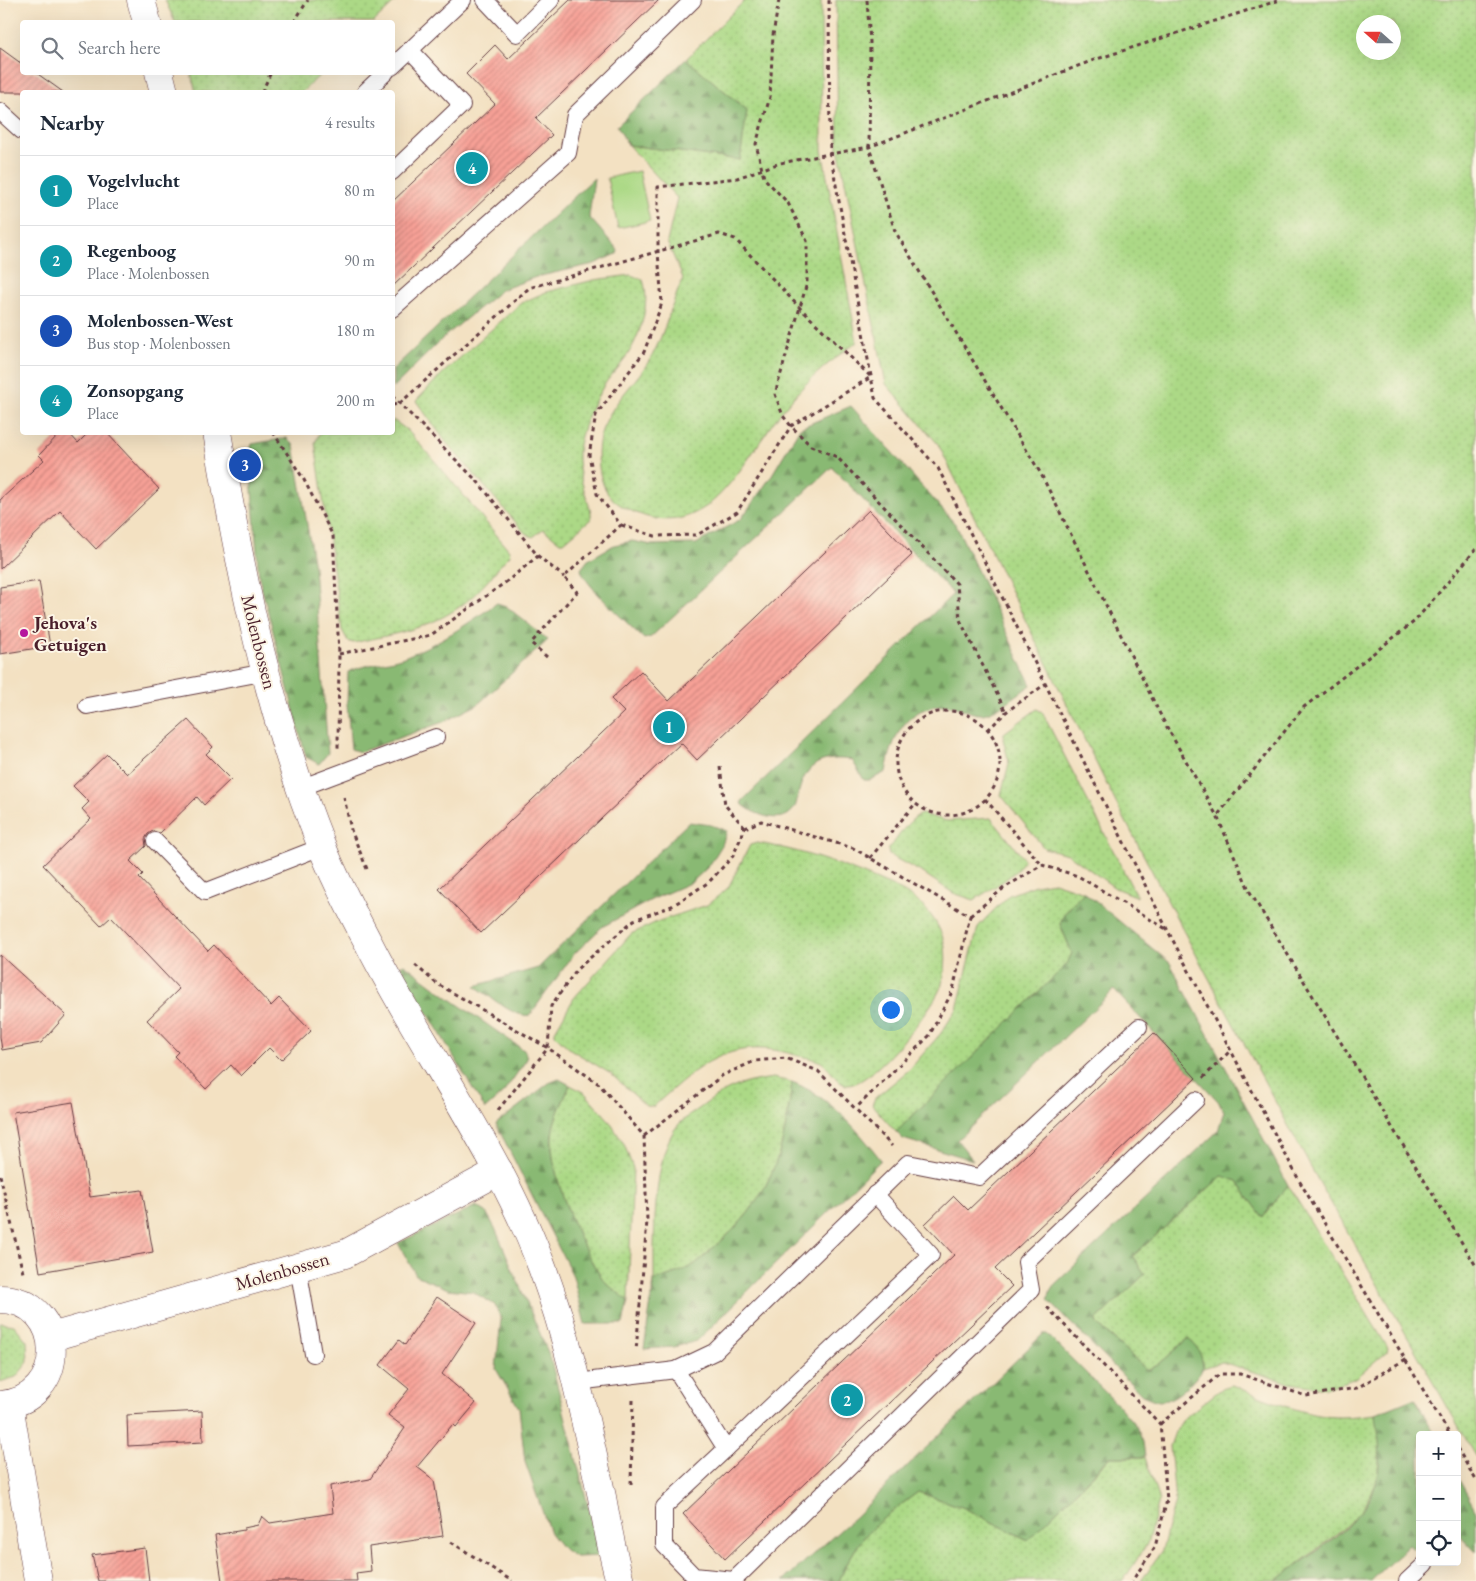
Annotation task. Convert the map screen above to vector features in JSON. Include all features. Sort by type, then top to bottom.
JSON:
[{"type":"street","points":[[140,0],[146,20]]},
{"type":"street","points":[[160,75],[164,90]]},
{"type":"street","name":"Molenbossen","points":[[218,435],[239,563],[266,672],[300,788],[322,847],[369,945],[417,1034],[499,1170],[543,1269],[577,1382],[614,1580]]},
{"type":"street","name":"Molenbossen","points":[[51,1337],[345,1254],[499,1170]]},
{"type":"street","points":[[0,1299],[16,1301],[28,1307],[39,1316],[51,1337],[51,1360],[44,1381],[34,1392],[22,1400],[4,1404],[38,1581]]},
{"type":"lane","points":[[395,63],[462,0]]},
{"type":"lane","points":[[485,0],[517,34],[551,0]]},
{"type":"lane","points":[[395,306],[568,153],[575,115],[693,0]]},
{"type":"lane","points":[[395,169],[462,105],[410,50]]},
{"type":"lane","points":[[367,90],[383,75]]},
{"type":"lane","points":[[0,111],[20,129]]},
{"type":"lane","points":[[87,706],[266,672]]},
{"type":"lane","points":[[300,788],[436,737]]},
{"type":"lane","points":[[155,841],[205,892],[322,847]]},
{"type":"lane","points":[[577,1382],[676,1370],[714,1352],[908,1163],[979,1177],[1139,1027]]},
{"type":"lane","points":[[875,1194],[931,1255],[664,1507],[664,1545],[694,1576],[734,1580],[1031,1290],[1026,1262],[1196,1100]]},
{"type":"lane","points":[[298,1267],[313,1354]]},
{"type":"lane","points":[[676,1370],[726,1449]]},
{"type":"lane","points":[[1407,1581],[1423,1566]]},
{"type":"path","points":[[295,20],[308,0]]},
{"type":"path","points":[[779,0],[773,34],[770,98],[756,144],[764,178],[788,203],[807,241],[807,283],[775,394],[783,416],[791,426],[811,446],[837,457],[957,584],[960,620],[1006,712]]},
{"type":"path","points":[[829,0],[830,152],[875,398],[938,468],[1044,685],[1168,931],[1300,1182],[1448,1431]]},
{"type":"path","points":[[867,0],[870,42],[869,147],[894,231],[1041,474],[1163,720],[1217,816],[1250,892],[1476,1266]]},
{"type":"path","points":[[871,377],[791,426],[737,512],[698,535],[655,536],[620,525],[597,494],[589,455],[596,415],[644,352],[662,303],[658,252],[658,187],[737,178],[780,162],[830,152],[869,147],[1091,61],[1280,0]]},
{"type":"path","points":[[263,90],[269,75]]},
{"type":"path","points":[[395,405],[400,404],[529,288],[719,234],[735,240],[800,308],[871,377]]},
{"type":"path","points":[[395,399],[478,482],[538,556],[564,577],[577,592],[530,642],[547,657]]},
{"type":"path","points":[[275,435],[303,478],[333,536],[339,654],[338,773],[351,830],[368,873]]},
{"type":"path","points":[[564,577],[620,525]]},
{"type":"path","points":[[1217,816],[1304,707],[1415,621],[1476,550]]},
{"type":"path","points":[[339,654],[431,635],[538,556]]},
{"type":"path","points":[[988,730],[1006,712],[1044,685]]},
{"type":"path","points":[[944,710],[968,714],[988,730],[997,747],[1000,766],[994,786],[986,799],[967,812],[949,815],[931,813],[915,804],[900,785],[895,760],[902,736],[920,718],[944,710]]},
{"type":"path","points":[[720,767],[725,805],[745,828]]},
{"type":"path","points":[[986,799],[1042,865],[1078,876],[1168,931]]},
{"type":"path","points":[[870,858],[915,804]]},
{"type":"path","points":[[478,1134],[548,1048],[551,1006],[577,969],[634,920],[672,906],[709,882],[733,856],[745,828],[761,821],[853,848],[970,916]]},
{"type":"path","points":[[856,1108],[929,1036],[953,990],[970,916],[1004,888],[1042,865]]},
{"type":"path","points":[[410,961],[436,983],[548,1048],[599,1084],[644,1136],[647,1221],[634,1375],[631,1485]]},
{"type":"path","points":[[1196,1100],[1203,1077],[1231,1050]]},
{"type":"path","points":[[644,1136],[723,1075],[755,1061],[786,1058],[818,1071],[908,1163]]},
{"type":"path","points":[[0,1175],[23,1274]]},
{"type":"path","points":[[1031,1290],[1160,1424],[1167,1500],[1155,1546],[1132,1581]]},
{"type":"path","points":[[1160,1424],[1220,1374],[1240,1374],[1306,1396],[1357,1388],[1406,1359]]},
{"type":"path","points":[[1461,1455],[1476,1480]]},
{"type":"path","points":[[450,1542],[512,1581]]},
{"type":"green space","points":[[165,0],[397,0],[376,20],[174,20]]},
{"type":"green space","points":[[745,0],[821,0],[822,150],[857,342],[826,365],[799,391],[782,411],[737,474],[707,506],[682,518],[657,519],[631,511],[611,498],[601,479],[598,461],[600,435],[607,418],[652,356],[683,278],[667,242],[677,198],[628,145],[740,160],[747,110],[686,59]]},
{"type":"green space","points":[[836,0],[1476,0],[1476,1457],[1310,1166],[1192,947],[1115,801],[938,444],[886,384],[838,147]]},
{"type":"green space","points":[[686,59],[747,110],[740,160],[628,145],[617,126]]},
{"type":"green space","points":[[192,75],[320,75],[304,90],[196,90]]},
{"type":"green space","points":[[639,171],[650,221],[618,228],[607,178]]},
{"type":"green space","points":[[594,178],[589,217],[618,250],[617,254],[594,264],[536,277],[501,290],[443,338],[395,386],[395,367]]},
{"type":"green space","points":[[631,275],[643,280],[646,301],[642,323],[628,354],[605,384],[595,402],[587,418],[579,444],[579,467],[591,512],[591,519],[564,542],[560,542],[543,529],[533,537],[525,533],[446,442],[416,401],[442,374],[521,303],[546,292],[594,280]]},
{"type":"green space","points":[[851,406],[956,525],[1031,685],[988,713],[978,714],[946,705],[920,711],[903,726],[897,736],[892,747],[886,772],[870,780],[864,780],[852,760],[825,760],[812,767],[807,773],[802,781],[796,804],[788,815],[774,818],[767,817],[752,811],[741,803],[953,594],[832,467],[651,637],[644,639],[619,615],[598,594],[581,569],[588,560],[614,545],[632,541],[652,545],[696,544],[741,519],[770,478],[800,428]]},
{"type":"green space","points":[[395,421],[407,430],[440,467],[509,550],[510,555],[468,600],[438,619],[406,631],[353,643],[348,641],[342,630],[315,443],[319,435],[395,435]]},
{"type":"green space","points":[[287,438],[294,445],[314,567],[328,753],[319,764],[306,757],[259,578],[249,453],[252,444]]},
{"type":"green space","points":[[497,603],[506,606],[548,640],[477,705],[443,722],[360,752],[351,749],[347,705],[348,672],[417,652],[452,633]]},
{"type":"green space","points":[[1037,709],[1042,712],[1137,897],[1115,888],[1068,854],[1044,848],[1001,795],[1009,763],[1003,739],[1004,733]]},
{"type":"green space","points":[[922,814],[947,821],[991,818],[1024,859],[1017,870],[974,900],[953,893],[923,873],[889,855],[888,850],[912,819]]},
{"type":"green space","points":[[689,822],[711,825],[727,831],[722,845],[709,866],[692,882],[651,900],[602,927],[574,954],[530,1015],[509,1010],[475,986],[538,968]]},
{"type":"green space","points":[[757,843],[793,850],[848,868],[900,890],[916,900],[935,921],[943,938],[946,959],[944,978],[940,990],[922,1018],[898,1047],[871,1073],[849,1085],[841,1083],[825,1065],[814,1059],[769,1049],[749,1049],[731,1052],[715,1059],[684,1079],[653,1107],[646,1106],[611,1074],[570,1049],[555,1035],[555,1031],[574,998],[631,934],[659,921],[707,905],[728,888],[750,845]]},
{"type":"green space","points":[[1054,882],[1084,892],[1064,914],[1060,924],[1072,953],[1068,964],[896,1132],[872,1105],[875,1098],[910,1069],[941,1033],[957,1009],[978,927],[1009,895],[1035,885]]},
{"type":"green space","points":[[1084,892],[1170,963],[1288,1185],[1263,1217],[1237,1181],[1222,1176],[1134,1255],[1133,1257],[1145,1274],[1096,1320],[1097,1324],[1147,1370],[1158,1365],[1188,1339],[1197,1348],[1202,1359],[1203,1368],[1179,1393],[1167,1400],[1161,1401],[1142,1395],[1048,1300],[1055,1284],[1218,1131],[1224,1111],[1218,1101],[1114,990],[957,1140],[973,1160],[903,1139],[896,1132],[1067,964],[1072,953],[1060,924],[1064,914]]},
{"type":"green space","points":[[404,964],[525,1051],[527,1059],[504,1092],[485,1109],[400,966]]},
{"type":"green space","points":[[773,1078],[792,1082],[785,1131],[779,1153],[761,1194],[732,1231],[699,1261],[686,1269],[654,1281],[656,1198],[659,1176],[670,1137],[681,1122],[718,1095],[742,1084]]},
{"type":"green space","points":[[559,1079],[570,1085],[553,1128],[552,1150],[555,1168],[567,1208],[592,1262],[606,1282],[628,1301],[623,1324],[585,1324],[573,1276],[496,1124],[549,1083]]},
{"type":"green space","points":[[792,1082],[805,1088],[830,1105],[852,1125],[881,1160],[697,1341],[674,1347],[644,1349],[654,1281],[686,1269],[699,1261],[732,1231],[761,1194],[779,1153],[785,1131]]},
{"type":"green space","points":[[570,1085],[584,1092],[608,1119],[624,1144],[633,1168],[628,1301],[606,1282],[592,1262],[575,1227],[560,1187],[552,1150],[552,1135],[557,1116]]},
{"type":"green space","points":[[1222,1176],[1237,1181],[1263,1217],[1288,1185],[1388,1348],[1387,1352],[1356,1378],[1326,1388],[1289,1383],[1222,1362],[1203,1368],[1199,1352],[1188,1339],[1158,1365],[1147,1370],[1097,1324],[1096,1320],[1145,1274],[1133,1257],[1134,1255]]},
{"type":"green space","points":[[476,1206],[486,1212],[495,1228],[550,1357],[601,1556],[576,1557],[562,1548],[550,1533],[525,1462],[519,1408],[496,1369],[501,1319],[495,1305],[473,1292],[448,1289],[416,1275],[398,1243]]},
{"type":"green space","points":[[0,1323],[14,1325],[27,1341],[28,1362],[16,1377],[0,1382]]},
{"type":"green space","points":[[1043,1334],[1047,1334],[1118,1405],[1136,1426],[1143,1442],[1145,1457],[1110,1457],[1028,1540],[962,1507],[918,1492],[891,1512],[862,1539],[839,1581],[783,1581],[855,1517]]},
{"type":"green space","points":[[1232,1385],[1285,1406],[1315,1414],[1341,1417],[1376,1414],[1380,1440],[1376,1484],[1358,1515],[1276,1581],[1141,1581],[1162,1550],[1175,1501],[1170,1446],[1175,1432],[1184,1418],[1224,1387]]},
{"type":"green space","points":[[1415,1398],[1433,1431],[1416,1431],[1416,1546],[1413,1549],[1409,1545],[1371,1581],[1276,1581],[1334,1538],[1361,1511],[1370,1497],[1376,1483],[1379,1466],[1376,1414]]},
{"type":"green space","points":[[1111,1457],[1145,1457],[1159,1501],[1147,1544],[1123,1581],[839,1581],[862,1539],[891,1512],[918,1492],[962,1507],[1028,1540]]},
{"type":"green space","points":[[1461,1483],[1476,1511],[1476,1552],[1461,1536]]},
{"type":"building","points":[[570,0],[659,0],[536,118],[552,135],[395,284],[395,199],[495,104],[466,74],[495,45],[508,59]]},
{"type":"building","points":[[0,48],[20,63],[20,75],[39,75],[60,90],[20,90],[20,92],[0,92]]},
{"type":"building","points":[[58,435],[71,435],[78,443],[86,435],[109,435],[159,489],[96,549],[60,511],[0,569],[0,500],[44,460],[39,455]]},
{"type":"building","points":[[869,510],[912,555],[697,760],[681,743],[481,933],[439,889],[624,712],[611,699],[641,671],[669,701]]},
{"type":"building","points":[[39,581],[50,646],[0,654],[0,587]]},
{"type":"building","points":[[188,720],[213,747],[206,754],[231,779],[204,805],[197,797],[160,833],[153,831],[148,834],[145,839],[146,846],[130,861],[143,874],[139,878],[208,951],[214,945],[271,1006],[279,998],[311,1031],[281,1060],[269,1048],[241,1076],[231,1065],[206,1089],[174,1056],[178,1052],[147,1020],[179,989],[111,917],[101,926],[43,865],[91,819],[82,809],[89,802],[73,786],[107,754],[127,774]]},
{"type":"building","points":[[0,955],[66,1015],[41,1043],[2,1050],[0,1037]]},
{"type":"building","points":[[1154,1033],[1196,1078],[995,1269],[1012,1286],[725,1559],[683,1514],[954,1255],[925,1224],[954,1196],[968,1210]]},
{"type":"building","points":[[73,1102],[90,1197],[142,1190],[153,1252],[40,1272],[13,1112]]},
{"type":"building","points":[[437,1297],[476,1323],[442,1374],[476,1403],[456,1427],[453,1424],[417,1467],[434,1480],[443,1536],[369,1547],[371,1571],[356,1573],[357,1581],[222,1581],[215,1535],[244,1530],[244,1528],[258,1525],[262,1516],[270,1523],[333,1513],[330,1486],[370,1479],[405,1428],[388,1415],[409,1389],[380,1365],[399,1340],[405,1345]]},
{"type":"building","points":[[202,1411],[203,1442],[128,1446],[127,1415]]},
{"type":"building","points":[[145,1548],[149,1581],[98,1581],[92,1555]]},
{"type":"place","name":"Zonsopgang","points":[[472,168]]},
{"type":"place","name":"Molenbossen-West","points":[[245,465]]},
{"type":"place","name":"Jehova's Getuigen","points":[[24,633]]},
{"type":"place","name":"Vogelvlucht","points":[[669,727]]},
{"type":"place","name":"Regenboog","points":[[847,1400]]}]
